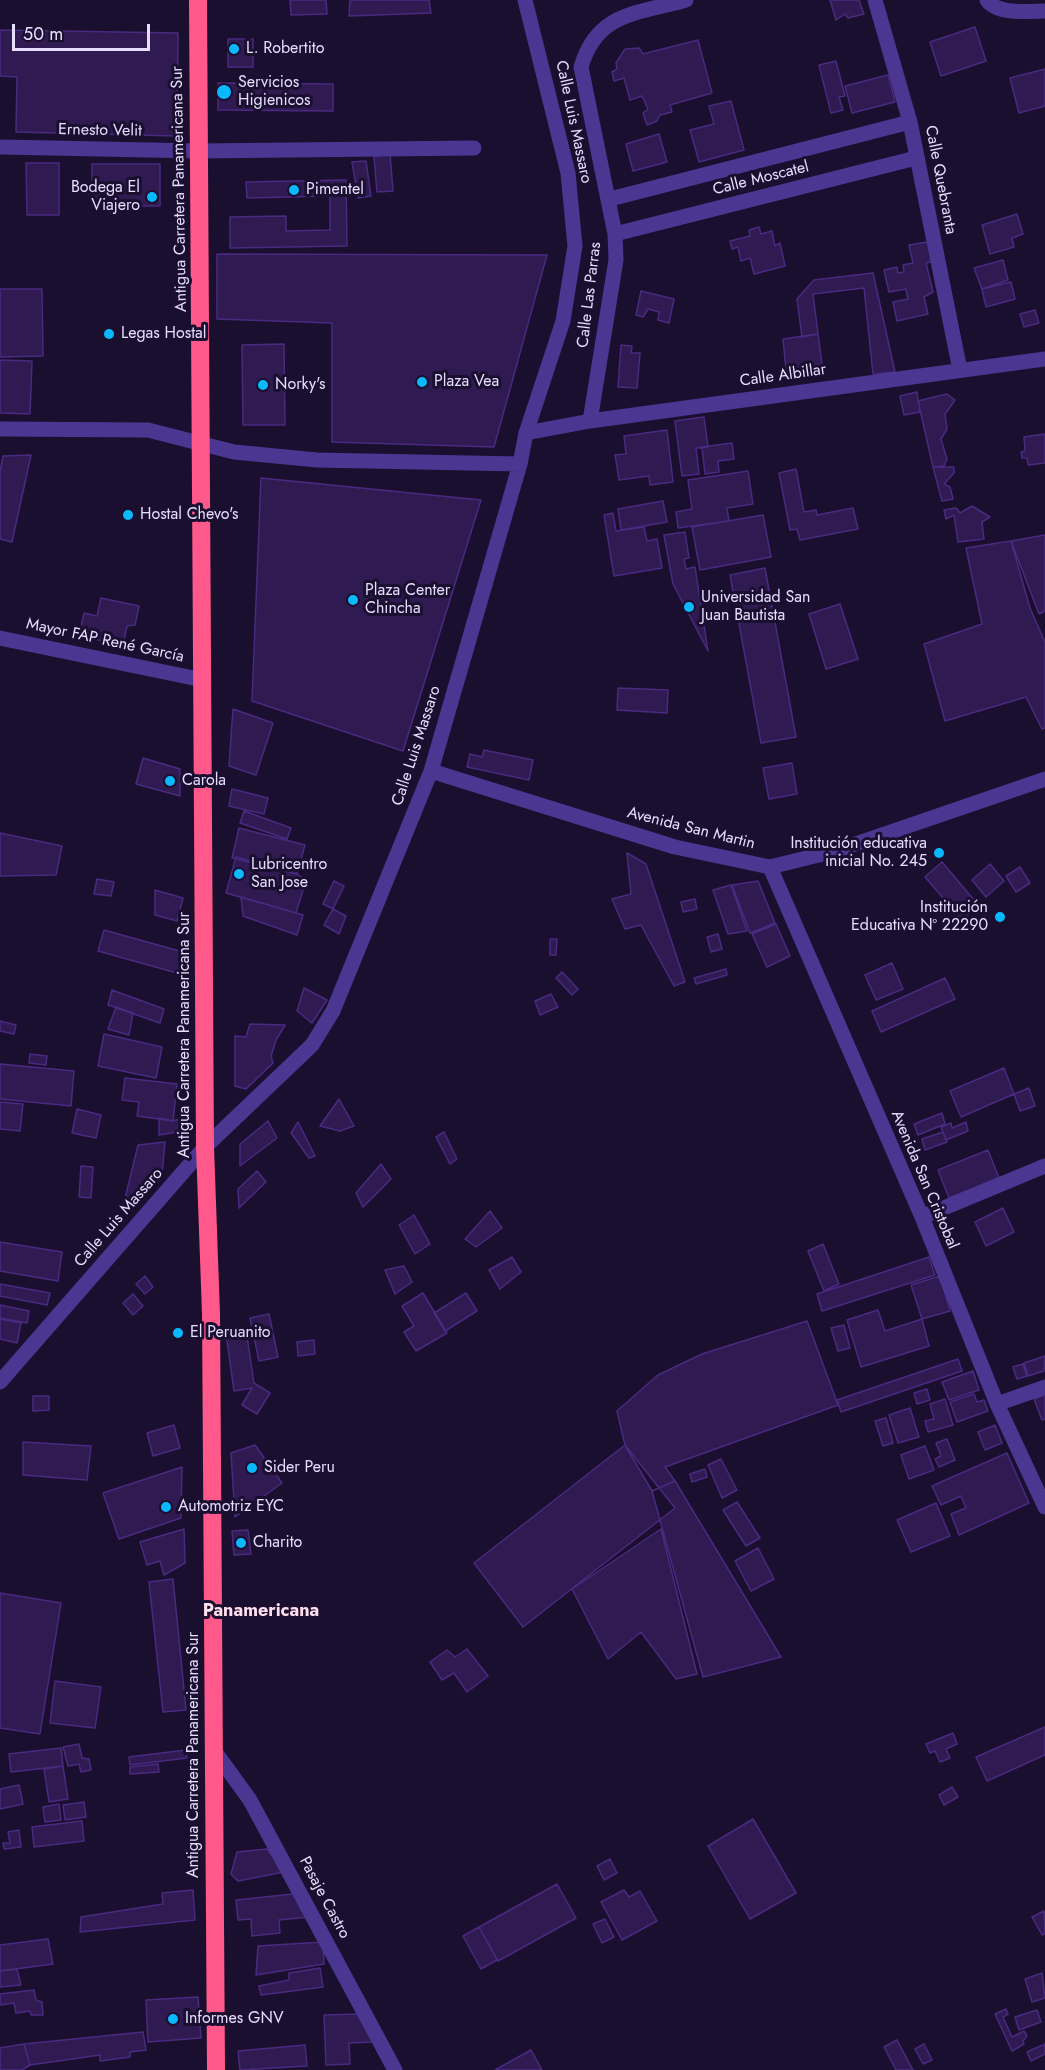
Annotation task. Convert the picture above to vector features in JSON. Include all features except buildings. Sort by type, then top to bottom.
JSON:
[{"type":"highway","name":"Antigua Carretera Panamericana Sur","points":[[198,0],[205,1147],[211,1314],[216,2070]]},
{"type":"street","name":"Calle Luis Massaro","points":[[0,1382],[205,1147],[312,1045],[333,1011],[431,771],[520,464],[526,433],[562,321],[575,246],[568,173],[525,0]]},
{"type":"street","name":"Calle Las Parras","points":[[590,421],[614,271],[615,234],[610,199],[581,67],[587,46],[600,30],[615,20],[686,0]]},
{"type":"street","name":"Calle Quebranta","points":[[875,0],[910,122],[960,370]]},
{"type":"street","points":[[988,2],[1003,9],[1045,11]]},
{"type":"street","name":"Calle Moscatel","points":[[610,199],[910,122]]},
{"type":"street","name":"Ernesto Velit","points":[[0,147],[199,151],[474,148]]},
{"type":"street","name":"Calle Moscatel","points":[[615,234],[916,158]]},
{"type":"street","name":"Calle Albillar","points":[[526,433],[590,421],[1045,360]]},
{"type":"street","points":[[0,429],[148,430],[234,452],[317,460],[520,464]]},
{"type":"street","name":"Mayor FAP René García","points":[[0,638],[203,680]]},
{"type":"street","name":"Avenida San Martin","points":[[431,771],[675,847],[770,867],[835,851],[1045,779]]},
{"type":"street","name":"Avenida San Cristobal","points":[[770,867],[922,1217],[997,1404],[1045,1507]]},
{"type":"street","points":[[922,1217],[1045,1166]]},
{"type":"street","points":[[997,1404],[1045,1387]]},
{"type":"street","name":"Pasaje Castro","points":[[213,1749],[250,1800],[395,2070]]},
{"type":"place","name":"L. Robertito","points":[[234,49]]},
{"type":"place","name":"Servicios Higienicos","points":[[224,92]]},
{"type":"place","name":"Pimentel","points":[[294,190]]},
{"type":"place","name":"Bodega El Viajero","points":[[152,197]]},
{"type":"place","name":"Legas Hostal","points":[[109,334]]},
{"type":"place","name":"Plaza Vea","points":[[422,382]]},
{"type":"place","name":"Norky's","points":[[263,385]]},
{"type":"place","name":"Hostal Chevo's","points":[[128,515]]},
{"type":"place","name":"Plaza Center Chincha","points":[[353,600]]},
{"type":"place","name":"Universidad San Juan Bautista","points":[[689,607]]},
{"type":"place","name":"Carola","points":[[170,781]]},
{"type":"place","name":"Institución educativa inicial No. 245","points":[[939,853]]},
{"type":"place","name":"Lubricentro San Jose","points":[[239,874]]},
{"type":"place","name":"Institución Educativa Nº 22290","points":[[1000,917]]},
{"type":"place","name":"El Peruanito","points":[[178,1333]]},
{"type":"place","name":"Sider Peru","points":[[252,1468]]},
{"type":"place","name":"Automotriz EYC","points":[[166,1507]]},
{"type":"place","name":"Charito","points":[[241,1543]]},
{"type":"place","name":"Informes GNV","points":[[173,2019]]},
{"type":"district","name":"Panamericana","points":[[261,1612]]}]
